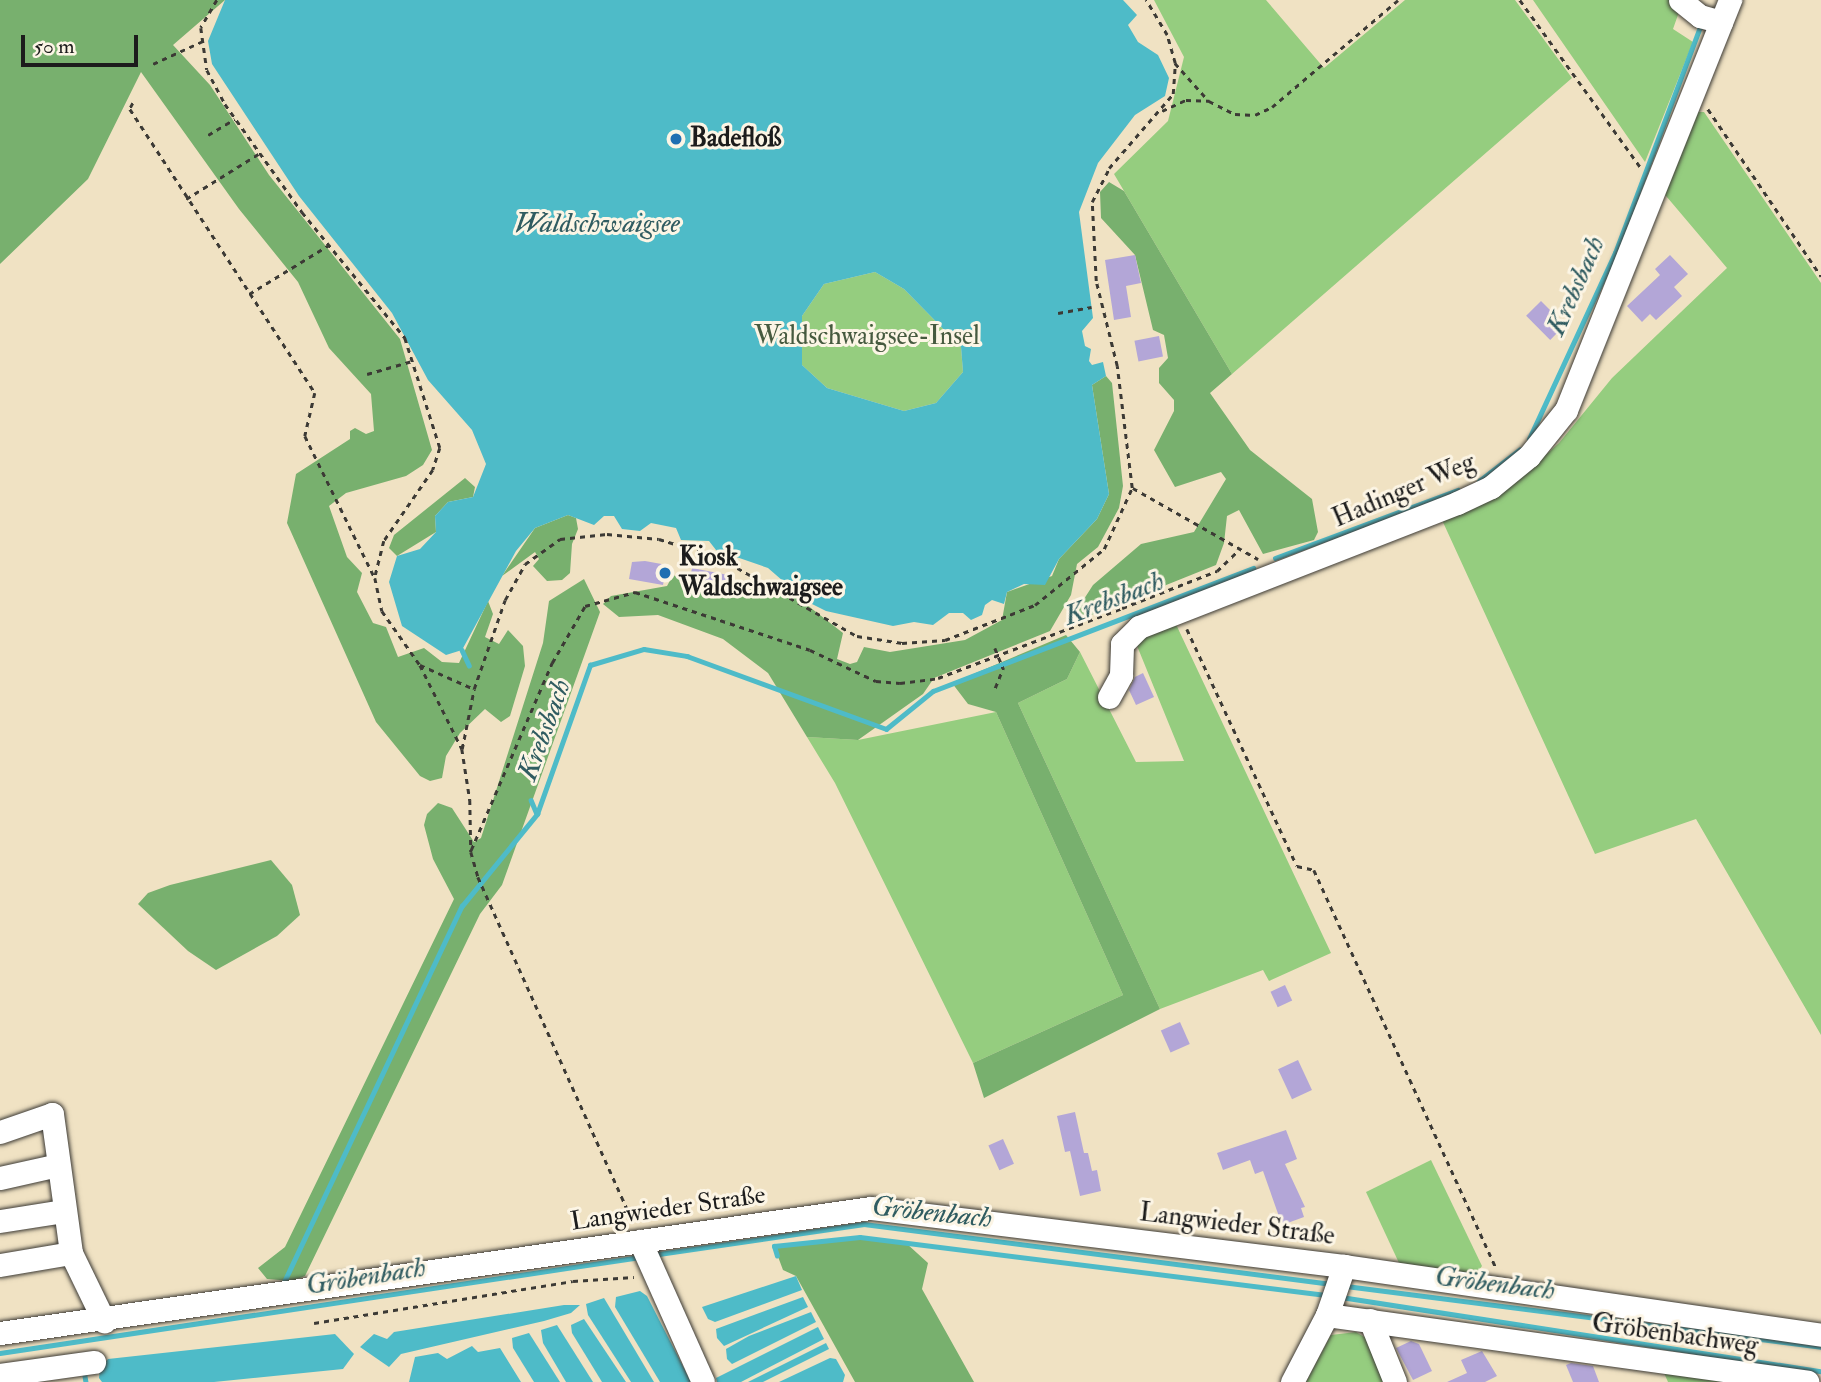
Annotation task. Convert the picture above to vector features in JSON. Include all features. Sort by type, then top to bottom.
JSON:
[{"type":"street","points":[[1680,0],[1710,19]]},
{"type":"street","name":"Hadinger Weg","points":[[1109,697],[1121,675],[1119,655],[1126,636],[1178,610],[1457,503],[1491,487],[1529,456],[1566,410],[1694,89],[1710,19],[1730,0]]},
{"type":"street","points":[[0,1132],[52,1114],[71,1253],[104,1321]]},
{"type":"street","points":[[0,1178],[58,1165]]},
{"type":"street","name":"Langwieder Straße","points":[[0,1333],[649,1259],[871,1208],[1344,1266],[1821,1335]]},
{"type":"street","points":[[0,1222],[64,1211]]},
{"type":"street","points":[[0,1265],[71,1253]]},
{"type":"street","points":[[649,1259],[703,1382]]},
{"type":"street","name":"Langwieder Straße","points":[[1292,1382],[1327,1315],[1344,1266]]},
{"type":"street","name":"Gröbenbachweg","points":[[1327,1315],[1807,1382]]},
{"type":"street","points":[[1370,1320],[1395,1382]]},
{"type":"street","points":[[0,1375],[80,1370]]},
{"type":"path","points":[[217,0],[201,28],[207,70],[235,119],[260,153],[329,245],[405,338],[440,448],[433,470],[384,541],[375,578]]},
{"type":"path","points":[[462,749],[474,689],[505,600],[525,564],[560,539],[607,534],[659,539],[720,558],[857,636],[902,642],[945,640],[1035,605],[1104,549],[1132,488],[1117,366],[1096,281],[1092,202],[1109,168],[1162,111],[1173,94],[1175,63],[1167,35],[1146,0]]},
{"type":"path","points":[[1175,63],[1209,101],[1236,114],[1255,115],[1272,107],[1398,0]]},
{"type":"path","points":[[1520,0],[1643,171]]},
{"type":"path","points":[[153,64],[203,41]]},
{"type":"path","points":[[1694,89],[1821,276]]},
{"type":"path","points":[[1162,111],[1186,100],[1209,101]]},
{"type":"path","points":[[133,103],[130,110],[315,393],[304,436],[375,578],[382,611],[420,665],[462,749],[470,800],[471,852],[478,877],[649,1259],[573,1281],[314,1323]]},
{"type":"path","points":[[208,135],[235,119]]},
{"type":"path","points":[[186,199],[260,153]]},
{"type":"path","points":[[249,293],[329,245]]},
{"type":"path","points":[[1058,313],[1091,307]]},
{"type":"path","points":[[367,374],[412,361]]},
{"type":"path","points":[[471,852],[552,663],[585,606],[635,592],[810,650],[876,681],[900,683],[938,678],[1217,571],[1238,551],[1132,488]]},
{"type":"path","points":[[1122,608],[1127,614]]},
{"type":"path","points":[[1178,610],[1297,866],[1314,870],[1506,1289]]},
{"type":"path","points":[[995,648],[1003,668],[995,688]]},
{"type":"path","points":[[420,665],[474,689]]},
{"type":"green space","points":[[0,0],[225,0],[173,45],[210,85],[269,175],[400,339],[432,450],[423,465],[406,476],[346,493],[329,506],[347,557],[362,573],[357,592],[373,623],[386,627],[398,657],[424,648],[442,662],[459,663],[488,601],[493,614],[485,637],[499,644],[508,630],[523,646],[525,666],[510,716],[501,722],[485,709],[460,733],[446,756],[442,778],[430,781],[420,776],[376,722],[287,523],[296,474],[350,439],[350,431],[355,428],[366,434],[374,431],[371,394],[329,348],[298,282],[239,209],[141,72],[88,179],[0,264]]},
{"type":"green space","points":[[1154,0],[1266,0],[1324,68],[1405,0],[1515,0],[1572,78],[1232,374],[1114,174],[1168,121],[1184,57]]},
{"type":"green space","points":[[1533,0],[1670,0],[1679,12],[1673,29],[1693,42],[1645,162]]},
{"type":"green space","points":[[1696,112],[1704,112],[1821,283],[1821,1035],[1696,819],[1595,854],[1442,520],[1513,484],[1559,443],[1612,378],[1727,268],[1661,190]]},
{"type":"green space","points":[[1109,182],[1124,191],[1232,374],[1210,393],[1250,450],[1312,499],[1318,532],[1314,540],[1263,554],[1239,510],[1227,516],[1224,543],[1216,565],[1084,618],[1075,613],[1093,585],[1141,544],[1194,532],[1226,479],[1221,472],[1175,487],[1154,450],[1174,411],[1174,400],[1159,383],[1159,368],[1168,358],[1164,335],[1153,330],[1135,255],[1101,218],[1100,192]]},
{"type":"green space","name":"Waldschwaigsee-Insel","points":[[875,272],[904,289],[961,347],[963,372],[936,403],[904,411],[827,388],[802,365],[802,316],[824,284]]},
{"type":"green space","points":[[1106,376],[1112,383],[1123,486],[1119,508],[1098,547],[1077,564],[1071,595],[1050,631],[934,678],[923,694],[858,740],[807,737],[768,673],[723,639],[658,615],[619,617],[603,604],[611,596],[667,586],[673,575],[714,594],[745,593],[754,587],[793,594],[843,633],[837,659],[850,664],[857,662],[864,647],[890,652],[965,640],[1002,620],[1007,592],[1052,576],[1059,559],[1097,519],[1109,494],[1092,385]]},
{"type":"green space","points":[[465,478],[475,487],[473,497],[448,502],[435,516],[436,532],[397,556],[389,548],[394,535]]},
{"type":"green space","points":[[568,515],[576,518],[578,529],[572,544],[570,573],[562,580],[547,581],[533,566],[539,559],[535,552],[502,576],[535,528]]},
{"type":"green space","points":[[584,579],[600,612],[502,885],[480,914],[305,1276],[292,1281],[267,1279],[258,1268],[285,1247],[454,899],[433,859],[424,825],[427,814],[438,803],[452,808],[474,842],[481,838],[543,643],[549,601]]},
{"type":"green space","points":[[1173,618],[1331,953],[1269,981],[1263,970],[1160,1009],[1018,703],[1067,679],[1080,652],[1136,762],[1184,761],[1133,636]]},
{"type":"green space","points":[[1066,635],[1080,652],[1067,679],[1018,703],[1160,1009],[984,1098],[973,1063],[1123,995],[996,712],[968,704],[952,683]]},
{"type":"green space","points":[[996,712],[1123,995],[973,1063],[835,783],[807,737],[858,740]]},
{"type":"green space","points":[[271,860],[292,885],[300,915],[277,936],[216,970],[188,951],[138,904],[148,893],[170,885]]},
{"type":"green space","points":[[1431,1160],[1482,1266],[1476,1274],[1399,1263],[1366,1192]]},
{"type":"green space","points":[[860,1237],[906,1243],[928,1263],[922,1289],[974,1382],[855,1382],[796,1276],[783,1270],[774,1246]]},
{"type":"green space","points":[[1356,1332],[1376,1344],[1392,1382],[1306,1382],[1331,1335]]},
{"type":"green space","points":[[1661,1366],[1772,1382],[1668,1382]]},
{"type":"water","name":"Waldschwaigsee","points":[[225,0],[1123,0],[1137,15],[1128,25],[1138,42],[1158,55],[1169,78],[1165,96],[1135,115],[1098,163],[1079,212],[1093,318],[1082,331],[1085,346],[1091,349],[1089,361],[1092,365],[1103,362],[1106,376],[1092,385],[1109,494],[1097,519],[1059,559],[1045,585],[1024,584],[1007,592],[1004,604],[992,600],[985,605],[982,615],[971,620],[963,613],[949,613],[933,625],[914,622],[893,626],[826,611],[806,601],[768,568],[716,550],[709,541],[681,540],[676,528],[651,523],[640,531],[622,529],[614,516],[604,516],[594,525],[568,515],[535,528],[516,551],[462,650],[446,655],[402,626],[389,582],[397,556],[420,549],[436,532],[435,516],[448,502],[473,497],[486,464],[472,430],[428,380],[392,313],[299,196],[212,64],[208,41]],"holes":[[[875,272],[904,289],[961,347],[963,372],[936,403],[904,411],[827,388],[802,365],[802,316],[824,284]]]},
{"type":"water","points":[[796,1276],[802,1290],[715,1322],[708,1319],[702,1307]]},
{"type":"water","points":[[640,1291],[647,1296],[691,1382],[660,1382],[615,1307],[616,1297]]},
{"type":"water","points":[[803,1297],[808,1307],[724,1346],[717,1338],[716,1329]]},
{"type":"water","points":[[604,1298],[654,1382],[631,1382],[588,1315],[586,1304]]},
{"type":"water","points":[[564,1305],[580,1305],[571,1313],[544,1321],[401,1354],[389,1367],[360,1347],[374,1334],[387,1339],[394,1332]]},
{"type":"water","points":[[811,1312],[816,1322],[732,1364],[727,1359],[726,1349],[749,1336]]},
{"type":"water","points":[[584,1319],[626,1382],[602,1382],[572,1333],[571,1325]]},
{"type":"water","points":[[557,1325],[593,1382],[566,1382],[543,1343],[541,1330]]},
{"type":"water","points":[[818,1327],[824,1339],[741,1382],[717,1382],[716,1378]]},
{"type":"water","points":[[529,1333],[560,1382],[534,1382],[513,1348],[512,1338]]},
{"type":"water","points":[[335,1334],[354,1354],[343,1369],[214,1382],[102,1382],[99,1378],[100,1368],[108,1359]]},
{"type":"water","points":[[826,1343],[829,1349],[763,1382],[748,1382]]},
{"type":"water","points":[[472,1346],[478,1352],[500,1348],[521,1382],[409,1382],[415,1357],[438,1353],[447,1359]]},
{"type":"water","points":[[830,1358],[836,1359],[845,1375],[843,1382],[779,1382]]},
{"type":"building","points":[[1135,255],[1141,283],[1126,286],[1131,317],[1114,320],[1105,260]]},
{"type":"building","points":[[1670,255],[1688,274],[1674,287],[1682,296],[1656,320],[1650,314],[1642,322],[1627,306],[1660,275],[1655,269]]},
{"type":"building","points":[[1541,301],[1565,325],[1550,340],[1526,316]]},
{"type":"building","points":[[1159,336],[1163,357],[1138,361],[1134,341]]},
{"type":"building","points":[[645,561],[667,565],[663,585],[629,579],[632,562]]},
{"type":"building","points":[[692,568],[728,575],[726,587],[690,580]]},
{"type":"building","points":[[1143,673],[1154,697],[1136,705],[1129,690],[1135,677]]},
{"type":"building","points":[[1285,985],[1292,1000],[1278,1007],[1270,992]]},
{"type":"building","points":[[1180,1022],[1190,1044],[1171,1052],[1161,1031]]},
{"type":"building","points":[[1298,1060],[1312,1090],[1292,1099],[1278,1069]]},
{"type":"building","points":[[1075,1112],[1084,1153],[1088,1153],[1092,1171],[1097,1170],[1101,1191],[1080,1196],[1070,1151],[1065,1152],[1057,1116]]},
{"type":"building","points":[[1286,1130],[1297,1159],[1285,1164],[1305,1207],[1301,1208],[1304,1217],[1282,1225],[1263,1171],[1255,1174],[1250,1160],[1223,1170],[1217,1153]]},
{"type":"building","points":[[1003,1139],[1014,1164],[999,1170],[988,1146]]},
{"type":"building","points":[[1411,1341],[1419,1344],[1432,1371],[1413,1380],[1396,1348]]},
{"type":"building","points":[[1482,1351],[1497,1376],[1485,1382],[1447,1382],[1467,1373],[1461,1360]]},
{"type":"building","points":[[1571,1363],[1593,1366],[1599,1382],[1573,1382],[1566,1365]]},
{"type":"waterway","name":"Krebsbach","points":[[1529,439],[1615,253],[1701,24]]},
{"type":"waterway","name":"Krebsbach","points":[[1479,481],[1519,450]]},
{"type":"waterway","name":"Krebsbach","points":[[1275,558],[1458,490]]},
{"type":"waterway","name":"Krebsbach","points":[[283,1284],[462,906],[537,814],[590,665],[644,649],[687,656],[886,729],[933,691],[1253,568]]},
{"type":"waterway","points":[[462,650],[469,665]]},
{"type":"waterway","points":[[531,800],[537,814]]},
{"type":"waterway","name":"Gröbenbach","points":[[652,1255],[864,1224],[1331,1284]]},
{"type":"waterway","points":[[777,1256],[774,1246],[860,1237],[1325,1295]]},
{"type":"waterway","name":"Gröbenbach","points":[[0,1353],[640,1257]]},
{"type":"waterway","name":"Gröbenbach","points":[[1346,1286],[1821,1347]]},
{"type":"waterway","points":[[1341,1297],[1821,1371]]},
{"type":"waterway","points":[[85,1376],[86,1382]]},
{"type":"place","name":"Badefloß","points":[[676,139]]},
{"type":"place","name":"Kiosk Waldschwaigsee","points":[[665,573]]}]
